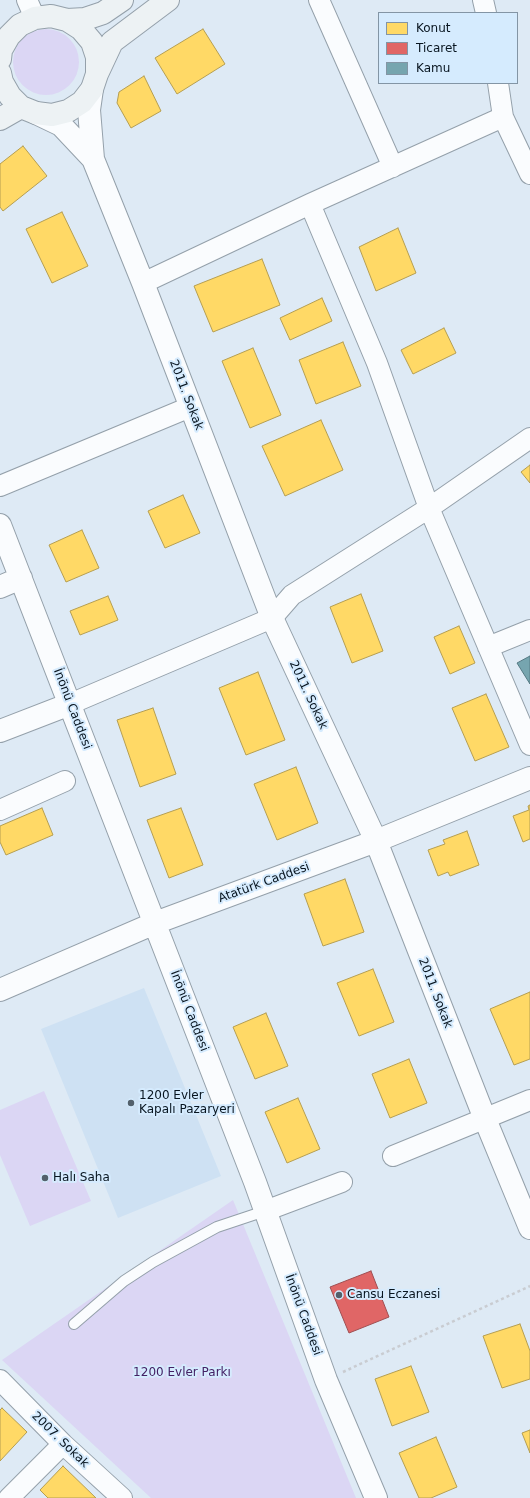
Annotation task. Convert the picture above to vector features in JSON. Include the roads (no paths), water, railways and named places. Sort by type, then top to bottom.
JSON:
[{"type":"main road","points":[[0,59],[1,50],[9,36],[20,25],[31,9],[67,20],[85,19],[103,13],[122,0]]},
{"type":"main road","points":[[0,73],[2,82],[10,96],[29,110],[52,115],[68,111],[82,102],[95,81],[112,42],[168,0]]},
{"type":"main road","points":[[67,20],[81,29],[92,42],[97,57],[95,81]]},
{"type":"main road","points":[[0,119],[29,110]]},
{"type":"street","points":[[319,0],[393,167]]},
{"type":"street","points":[[484,0],[486,12]]},
{"type":"street","points":[[93,159],[89,110],[95,81]]},
{"type":"street","points":[[498,84],[503,116],[530,174]]},
{"type":"street","points":[[29,110],[61,125],[93,159]]},
{"type":"street","points":[[143,282],[503,116]]},
{"type":"street","name":"2011. Sokak","points":[[93,159],[143,282],[272,618],[376,841],[485,1119],[530,1228]]},
{"type":"street","points":[[310,204],[377,363],[429,508],[530,745]]},
{"type":"street","points":[[0,486],[190,407]]},
{"type":"street","points":[[0,731],[70,704],[272,618],[292,595],[429,508],[530,438]]},
{"type":"street","name":"İnönü Caddesi","points":[[0,525],[265,1211],[326,1380],[376,1498]]},
{"type":"street","points":[[0,587],[21,578]]},
{"type":"street","points":[[488,647],[530,630]]},
{"type":"street","name":"Atatürk Caddesi","points":[[0,990],[155,923],[376,841],[530,778]]},
{"type":"street","points":[[0,810],[65,781]]},
{"type":"street","points":[[393,1156],[530,1100]]},
{"type":"street","points":[[265,1211],[342,1182]]},
{"type":"street","name":"2007. Sokak","points":[[0,1380],[63,1444],[122,1498]]},
{"type":"street","points":[[9,1498],[63,1444]]},
{"type":"lane","points":[[74,1324],[124,1281],[153,1262],[217,1227],[265,1211]]},
{"type":"place","name":"1200 Evler Kapalı Pazaryeri","points":[[131,1103]]},
{"type":"place","name":"Halı Saha","points":[[45,1178]]},
{"type":"place","name":"Cansu Eczanesi","points":[[339,1295]]},
{"type":"park label","name":"1200 Evler Parkı","points":[[182,1373]]}]
